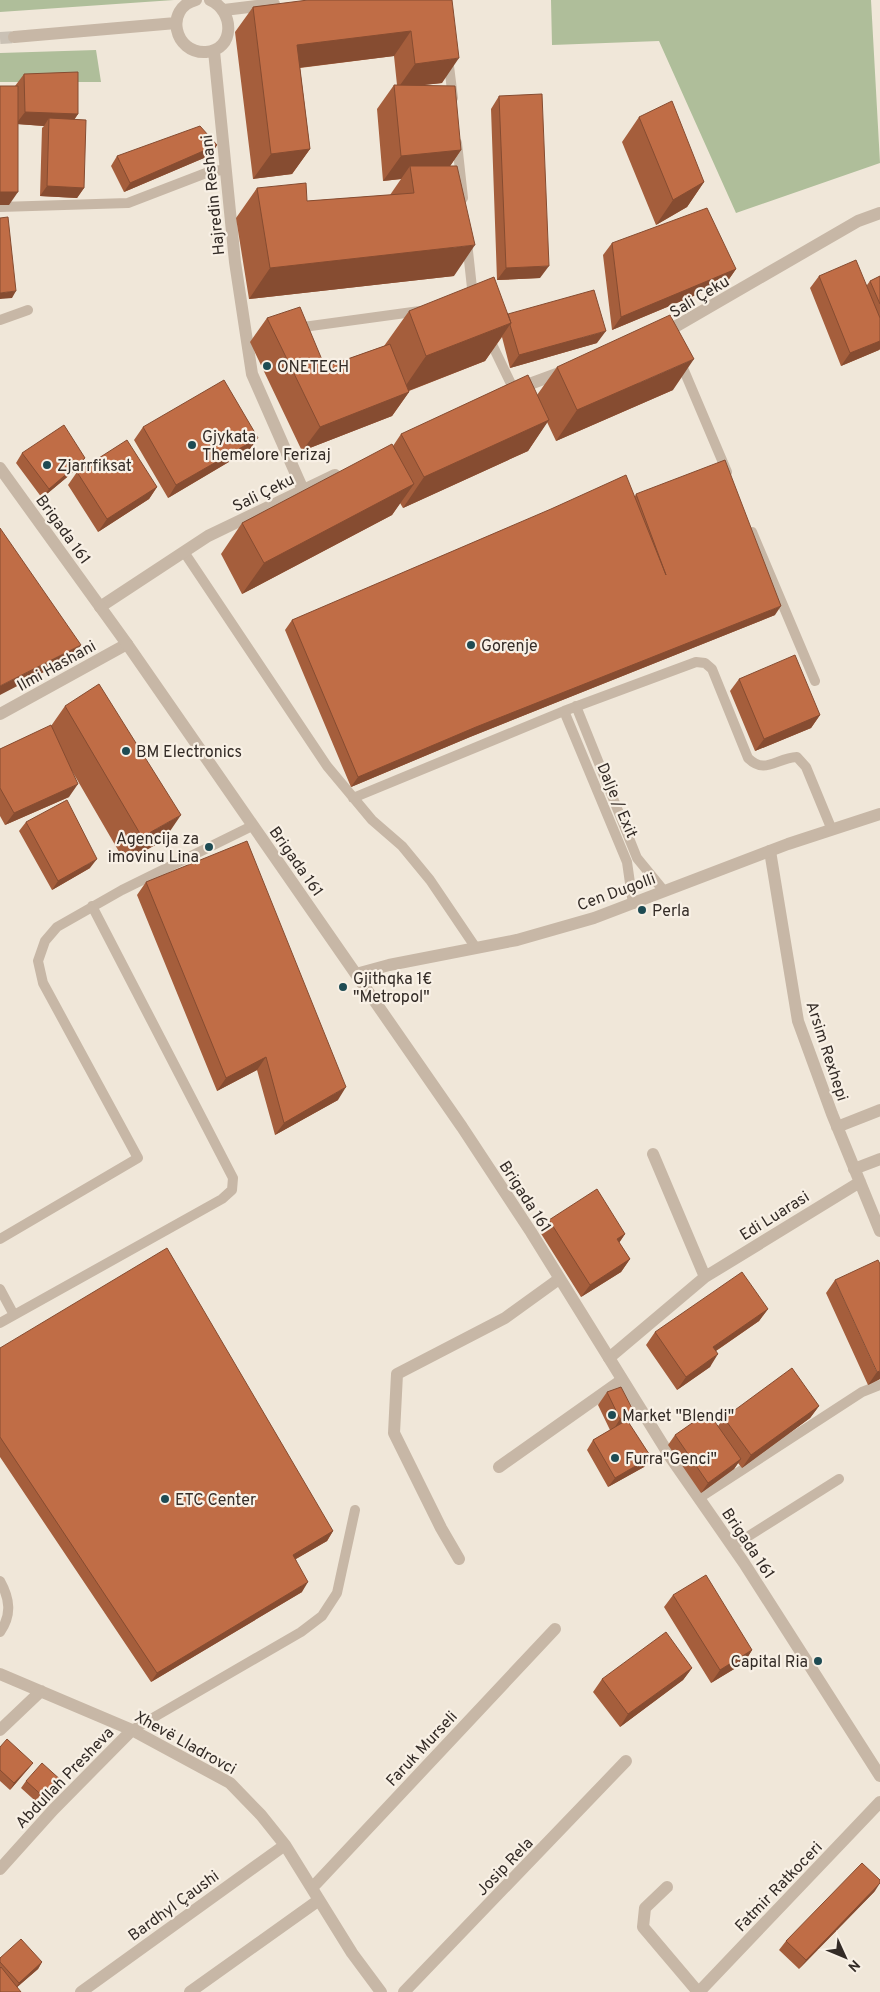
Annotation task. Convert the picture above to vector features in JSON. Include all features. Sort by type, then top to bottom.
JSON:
[{"type":"street","points":[[196,0],[184,6],[176,23],[180,41],[187,48],[196,52],[214,51],[227,36],[228,18],[224,10],[210,0]]},
{"type":"street","points":[[224,10],[284,3]]},
{"type":"street","points":[[14,38],[176,23]]},
{"type":"street","name":"Hajredin Reshani","points":[[214,51],[226,169],[250,335],[252,374],[303,490]]},
{"type":"street","name":"Sali Çeku","points":[[650,340],[672,342],[858,221],[880,213]]},
{"type":"street","points":[[509,392],[577,366]]},
{"type":"street","name":"Brigada 161","points":[[0,468],[4,481],[127,644],[462,1127],[622,1380],[699,1498],[733,1546],[880,1776]]},
{"type":"street","name":"Sali Çeku","points":[[100,606],[208,536],[347,469]]},
{"type":"street","name":"Ilmi Hashani","points":[[0,714],[127,644]]},
{"type":"street","name":"Cen Dugolli","points":[[356,974],[517,940],[633,904],[770,851],[880,816]]},
{"type":"street","name":"Arsim Rexhepi","points":[[770,851],[798,1021],[837,1127],[880,1232]]},
{"type":"street","points":[[837,1127],[880,1110]]},
{"type":"street","points":[[653,1154],[705,1277]]},
{"type":"street","points":[[854,1169],[880,1159]]},
{"type":"street","name":"Edi Luarasi","points":[[609,1358],[705,1277],[860,1182]]},
{"type":"street","points":[[460,1559],[441,1528],[394,1433],[397,1374],[505,1318],[559,1279]]},
{"type":"street","points":[[499,1468],[622,1380]]},
{"type":"street","name":"Faruk Murseli","points":[[312,1888],[554,1629]]},
{"type":"street","name":"Xhevë Lladrovci","points":[[0,1674],[132,1730],[230,1783],[261,1815],[285,1845],[352,1953],[381,1992]]},
{"type":"street","points":[[0,1730],[41,1691]]},
{"type":"street","name":"Abdullah Presheva","points":[[0,1869],[53,1810],[132,1730]]},
{"type":"street","name":"Josip Rela","points":[[404,1992],[626,1761]]},
{"type":"street","name":"Fatmir Ratkoceri","points":[[667,1887],[645,1908],[643,1926],[698,1992],[880,1802]]},
{"type":"street","name":"Bardhyl Çaushi","points":[[81,1992],[285,1845]]},
{"type":"street","points":[[190,1992],[319,1900]]},
{"type":"lane","points":[[448,49],[454,108]]},
{"type":"lane","points":[[456,128],[464,206]]},
{"type":"lane","points":[[0,207],[128,203],[206,173],[226,169]]},
{"type":"lane","points":[[466,236],[469,305]]},
{"type":"lane","points":[[283,330],[435,309]]},
{"type":"lane","points":[[0,320],[28,310]]},
{"type":"lane","points":[[486,330],[509,392]]},
{"type":"lane","points":[[672,342],[730,479]]},
{"type":"lane","points":[[749,525],[815,681]]},
{"type":"lane","points":[[184,552],[328,766],[372,820],[402,846],[430,880],[476,948]]},
{"type":"lane","points":[[353,798],[564,710],[696,662],[705,663],[712,669],[748,758],[756,765],[763,767],[786,757],[797,757],[806,767],[832,830]]},
{"type":"lane","points":[[576,706],[637,858],[664,891]]},
{"type":"lane","name":"Dalje / Exit","points":[[564,710],[627,862],[633,904]]},
{"type":"lane","points":[[0,1239],[138,1158],[43,983],[38,960],[44,941],[57,927],[92,906],[252,826]]},
{"type":"lane","points":[[0,1323],[222,1199],[232,1190],[233,1178],[92,906]]},
{"type":"lane","points":[[0,1289],[14,1315]]},
{"type":"lane","points":[[699,1498],[862,1392],[880,1385]]},
{"type":"lane","points":[[733,1546],[839,1479]]},
{"type":"lane","points":[[132,1730],[301,1632],[322,1616],[337,1593],[355,1510]]},
{"type":"lane","points":[[0,1581],[8,1605],[8,1620],[0,1632]]},
{"type":"green space","points":[[0,0],[174,0],[0,12]]},
{"type":"green space","points":[[551,0],[871,0],[880,163],[736,213],[659,41],[552,45]]},
{"type":"green space","points":[[96,50],[101,82],[0,82],[0,53]]},
{"type":"building","points":[[308,0],[452,0],[459,58],[415,64],[411,31],[297,45],[310,149],[271,154],[253,7]]},
{"type":"building","points":[[78,72],[78,114],[25,112],[24,74]]},
{"type":"building","points":[[394,85],[455,86],[461,150],[401,156]]},
{"type":"building","points":[[0,86],[18,86],[18,192],[0,192]]},
{"type":"building","points":[[542,94],[549,266],[506,268],[499,96]]},
{"type":"building","points":[[672,101],[704,182],[673,200],[639,117]]},
{"type":"building","points":[[49,118],[86,120],[84,188],[47,186]]},
{"type":"building","points":[[200,126],[217,145],[130,183],[117,156]]},
{"type":"building","points":[[410,166],[457,166],[475,245],[270,268],[257,188],[306,183],[307,201],[414,193]]},
{"type":"building","points":[[707,208],[736,269],[621,317],[612,243]]},
{"type":"building","points":[[8,217],[16,291],[0,293],[0,218]]},
{"type":"building","points":[[856,260],[880,318],[880,341],[850,353],[819,276]]},
{"type":"building","points":[[880,276],[880,304],[870,281]]},
{"type":"building","points":[[494,277],[511,323],[426,356],[409,311]]},
{"type":"building","points":[[594,290],[606,331],[519,355],[508,314]]},
{"type":"building","points":[[300,307],[325,367],[390,344],[409,392],[320,427],[267,318]]},
{"type":"building","points":[[670,315],[694,359],[577,410],[557,367]]},
{"type":"building","points":[[528,375],[549,420],[424,477],[401,434]]},
{"type":"building","name":"Gjykata Themelore Ferizaj","points":[[224,380],[258,438],[176,485],[143,427]]},
{"type":"building","name":"Zjarrfiksat","points":[[64,425],[85,458],[49,489],[22,453]]},
{"type":"building","points":[[127,440],[157,487],[107,519],[77,472]]},
{"type":"building","points":[[392,444],[414,484],[264,563],[242,523]]},
{"type":"building","points":[[725,460],[781,606],[476,727],[358,777],[292,620],[626,475],[666,575],[636,494]]},
{"type":"building","points":[[0,528],[81,645],[0,686]]},
{"type":"building","points":[[795,655],[820,715],[764,739],[739,679]]},
{"type":"building","points":[[99,684],[181,815],[142,837],[65,706]]},
{"type":"building","points":[[51,725],[78,784],[14,813],[0,788],[0,749]]},
{"type":"building","points":[[67,800],[97,859],[58,881],[26,822]]},
{"type":"building","points":[[247,841],[346,1087],[284,1123],[266,1057],[226,1078],[146,882]]},
{"type":"building","points":[[597,1189],[625,1234],[617,1239],[630,1259],[590,1285],[549,1220]]},
{"type":"building","name":"ETC Center","points":[[167,1248],[333,1531],[293,1555],[308,1582],[157,1673],[0,1437],[0,1348]]},
{"type":"building","points":[[878,1260],[880,1264],[880,1371],[877,1372],[835,1280]]},
{"type":"building","points":[[742,1272],[768,1309],[713,1347],[718,1354],[686,1377],[655,1332]]},
{"type":"building","points":[[792,1368],[819,1406],[751,1455],[724,1418]]},
{"type":"building","points":[[621,1387],[634,1412],[620,1419],[607,1392]]},
{"type":"building","points":[[708,1412],[741,1459],[708,1483],[675,1435]]},
{"type":"building","name":"Furra\"Genci\"","points":[[627,1420],[651,1457],[615,1478],[593,1440]]},
{"type":"building","points":[[706,1575],[752,1650],[720,1670],[673,1595]]},
{"type":"building","points":[[666,1632],[692,1668],[628,1714],[602,1679]]},
{"type":"building","points":[[7,1739],[33,1763],[14,1783],[0,1770],[0,1747]]},
{"type":"building","points":[[42,1763],[63,1782],[47,1800],[26,1781]]},
{"type":"building","points":[[862,1863],[880,1880],[880,1883],[806,1960],[786,1941]]},
{"type":"building","points":[[21,1939],[42,1962],[19,1983],[0,1962],[0,1958]]},
{"type":"building","points":[[1,1967],[21,1992],[0,1992]]},
{"type":"tunnel","points":[[0,38],[14,37]]},
{"type":"place","name":"ONETECH","points":[[267,366]]},
{"type":"place","name":"Gjykata Themelore Ferizaj","points":[[192,445]]},
{"type":"place","name":"Zjarrfiksat","points":[[47,465]]},
{"type":"place","name":"Gorenje","points":[[471,645]]},
{"type":"place","name":"BM Electronics","points":[[126,751]]},
{"type":"place","name":"Agencija za imovinu Lina","points":[[209,847]]},
{"type":"place","name":"Perla","points":[[642,910]]},
{"type":"place","name":"Gjithqka 1€ \"Metropol\"","points":[[343,987]]},
{"type":"place","name":"Market \"Blendi\"","points":[[612,1415]]},
{"type":"place","name":"Furra\"Genci\"","points":[[615,1458]]},
{"type":"place","name":"ETC Center","points":[[165,1499]]},
{"type":"place","name":"Capital Ria","points":[[818,1661]]}]
